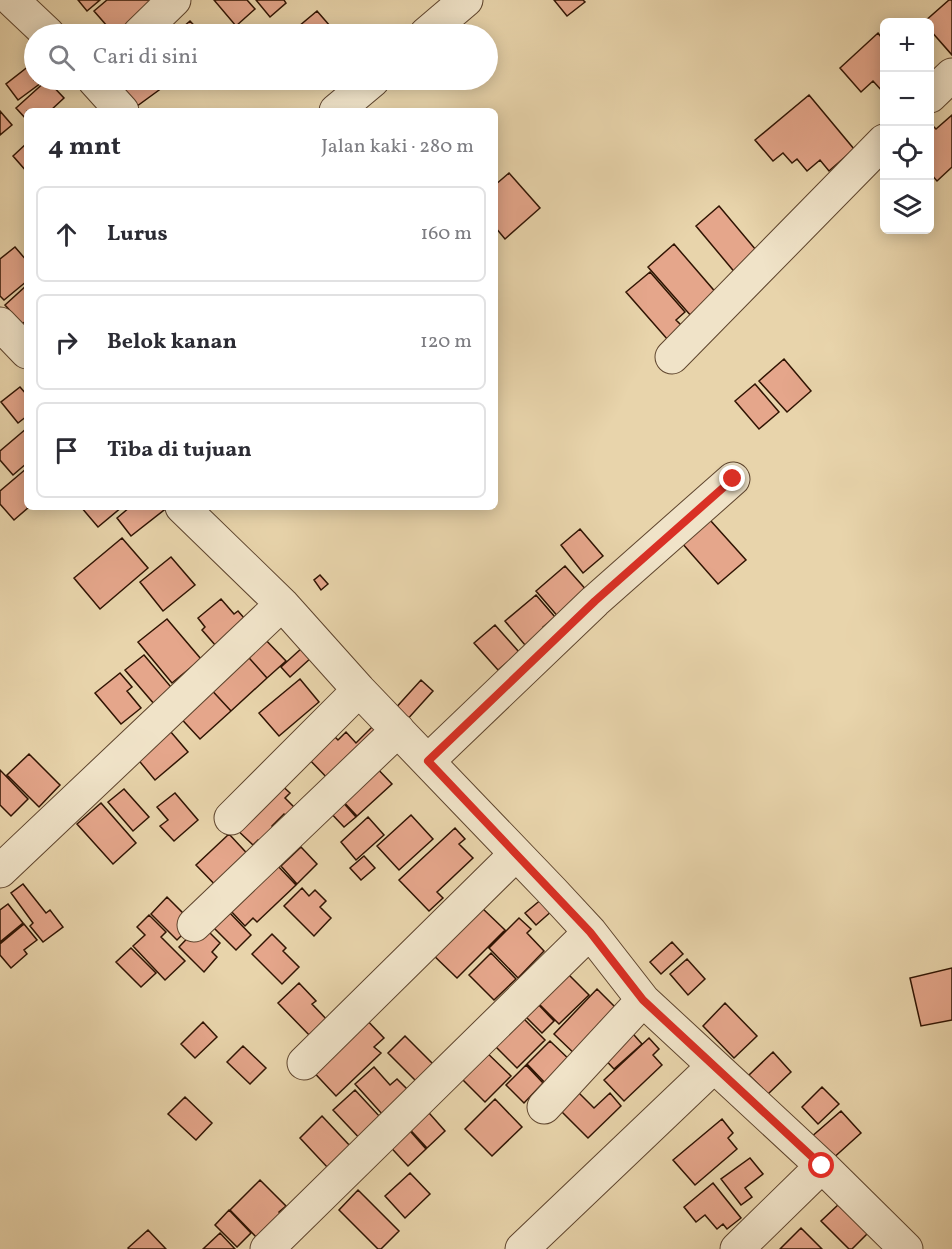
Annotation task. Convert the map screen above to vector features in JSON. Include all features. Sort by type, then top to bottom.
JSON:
[{"type":"street","points":[[12,0],[37,24]]},
{"type":"street","points":[[150,24],[174,0]]},
{"type":"street","points":[[438,24],[466,0]]},
{"type":"street","points":[[934,92],[952,75]]},
{"type":"street","points":[[104,90],[119,108]]},
{"type":"street","points":[[340,108],[361,90]]},
{"type":"street","points":[[672,357],[880,146]]},
{"type":"street","points":[[428,761],[595,601],[733,479]]},
{"type":"street","points":[[185,510],[282,604],[359,690],[590,932],[643,1000],[822,1166],[906,1249]]},
{"type":"street","points":[[0,871],[282,604]]},
{"type":"street","points":[[231,818],[359,690]]},
{"type":"street","points":[[194,924],[398,730]]},
{"type":"street","points":[[304,1063],[516,854]]},
{"type":"street","points":[[267,1249],[590,932]]},
{"type":"street","points":[[544,1107],[643,1000]]},
{"type":"street","points":[[522,1249],[714,1066]]},
{"type":"street","points":[[737,1249],[822,1166]]},
{"type":"building","points":[[78,0],[100,0],[87,11]]},
{"type":"building","points":[[107,0],[158,0],[134,24],[105,24],[94,11]]},
{"type":"building","points":[[214,0],[247,0],[255,9],[238,24],[234,24]]},
{"type":"building","points":[[256,0],[284,0],[286,3],[270,17]]},
{"type":"building","points":[[554,0],[583,0],[585,2],[567,16]]},
{"type":"building","points":[[949,0],[952,0],[952,55],[934,35],[934,18],[929,18]]},
{"type":"building","points":[[317,11],[328,24],[302,24]]},
{"type":"building","points":[[878,33],[880,36],[880,89],[873,81],[861,92],[840,68]]},
{"type":"building","points":[[24,70],[24,90],[32,90],[18,100],[6,84]]},
{"type":"building","points":[[36,90],[56,90],[64,98],[53,108],[24,108],[24,117],[16,108]]},
{"type":"building","points":[[119,90],[159,90],[134,108]]},
{"type":"building","points":[[809,95],[854,149],[829,171],[820,160],[807,171],[797,159],[792,163],[783,153],[773,161],[755,140]]},
{"type":"building","points":[[0,111],[12,125],[0,135]]},
{"type":"building","points":[[952,115],[952,167],[937,181],[934,178],[934,127],[936,129]]},
{"type":"building","points":[[24,146],[24,169],[13,156]]},
{"type":"building","points":[[509,173],[540,208],[505,239],[498,231],[498,182]]},
{"type":"building","points":[[719,206],[756,250],[737,275],[696,226]]},
{"type":"building","points":[[674,244],[718,295],[692,317],[648,267]]},
{"type":"building","points":[[15,247],[24,258],[24,283],[4,300],[0,296],[0,259]]},
{"type":"building","points":[[650,272],[685,312],[676,320],[683,327],[668,340],[626,292]]},
{"type":"building","points":[[24,288],[24,322],[22,324],[5,305]]},
{"type":"building","points":[[784,359],[811,391],[787,412],[759,381]]},
{"type":"building","points":[[755,384],[779,412],[759,429],[735,401]]},
{"type":"building","points":[[20,387],[24,392],[24,418],[18,423],[1,402]]},
{"type":"building","points":[[24,431],[24,466],[13,475],[0,460],[0,451]]},
{"type":"building","points":[[24,471],[26,510],[14,520],[0,504],[0,491]]},
{"type":"building","points":[[84,510],[118,510],[98,527]]},
{"type":"building","points":[[126,510],[164,510],[131,536],[117,518]]},
{"type":"building","points":[[701,510],[746,560],[718,584],[674,534]]},
{"type":"building","points":[[580,529],[603,556],[583,573],[561,545]]},
{"type":"building","points":[[122,538],[148,568],[100,609],[74,578]]},
{"type":"building","points":[[171,557],[195,585],[163,611],[140,582]]},
{"type":"building","points":[[565,566],[589,593],[560,619],[536,591]]},
{"type":"building","points":[[320,575],[328,584],[321,590],[314,580]]},
{"type":"building","points":[[536,595],[555,617],[543,627],[549,635],[530,651],[505,621]]},
{"type":"building","points":[[221,599],[234,614],[238,611],[245,619],[223,654],[202,630],[205,627],[198,618]]},
{"type":"building","points":[[167,619],[201,659],[172,683],[138,642]]},
{"type":"building","points":[[495,625],[519,652],[498,670],[474,643]]},
{"type":"building","points":[[260,634],[286,661],[267,678],[242,650]]},
{"type":"building","points":[[303,647],[312,657],[290,677],[281,667]]},
{"type":"building","points":[[242,650],[267,678],[231,711],[206,684]]},
{"type":"building","points":[[144,655],[176,693],[155,705],[125,670]]},
{"type":"building","points":[[120,673],[132,687],[127,691],[141,708],[121,724],[95,693]]},
{"type":"building","points":[[300,679],[319,702],[279,736],[259,713]]},
{"type":"building","points":[[421,680],[433,691],[405,722],[393,711]]},
{"type":"building","points":[[206,684],[231,711],[200,739],[175,712]]},
{"type":"building","points":[[164,724],[188,752],[155,780],[136,757]]},
{"type":"building","points":[[373,726],[381,735],[333,784],[305,755],[329,731],[338,740],[346,732],[356,743]]},
{"type":"building","points":[[29,754],[60,785],[39,807],[7,775]]},
{"type":"building","points":[[372,763],[392,784],[357,816],[337,795]]},
{"type":"building","points":[[0,770],[28,799],[11,816],[0,805]]},
{"type":"building","points":[[276,780],[290,793],[285,798],[301,814],[293,823],[284,814],[272,826],[281,836],[267,849],[258,840],[253,845],[232,825]]},
{"type":"building","points":[[124,789],[149,817],[133,831],[108,802]]},
{"type":"building","points":[[175,793],[198,820],[174,841],[160,826],[168,820],[157,807]]},
{"type":"building","points":[[340,799],[356,817],[344,827],[328,810]]},
{"type":"building","points":[[101,803],[136,843],[113,864],[77,824]]},
{"type":"building","points":[[411,815],[433,839],[399,870],[377,846]]},
{"type":"building","points":[[368,817],[384,835],[356,860],[341,842]]},
{"type":"building","points":[[455,828],[465,839],[459,844],[473,858],[437,892],[443,898],[429,911],[399,880]]},
{"type":"building","points":[[229,834],[255,862],[223,893],[196,865]]},
{"type":"building","points":[[301,847],[317,864],[297,884],[281,866]]},
{"type":"building","points":[[364,856],[375,868],[361,880],[350,868]]},
{"type":"building","points":[[276,864],[296,885],[257,922],[253,918],[245,926],[229,909]]},
{"type":"building","points":[[23,884],[46,913],[50,910],[63,927],[43,942],[30,926],[33,923],[11,893]]},
{"type":"building","points":[[302,888],[309,896],[315,890],[326,901],[320,907],[331,918],[314,936],[284,906]]},
{"type":"building","points":[[167,897],[185,915],[197,920],[177,940],[151,914]]},
{"type":"building","points":[[543,898],[553,910],[536,925],[525,913]]},
{"type":"building","points":[[8,904],[23,923],[0,942],[0,910]]},
{"type":"building","points":[[481,907],[505,930],[457,978],[428,950]]},
{"type":"building","points":[[228,911],[251,935],[236,950],[212,926]]},
{"type":"building","points":[[149,915],[166,932],[161,937],[185,961],[165,980],[133,946],[145,935],[137,927]]},
{"type":"building","points":[[519,918],[531,929],[527,933],[544,951],[518,978],[489,948]]},
{"type":"building","points":[[24,924],[37,940],[24,950],[27,954],[11,968],[0,955],[0,944]]},
{"type":"building","points":[[201,924],[220,943],[212,952],[217,957],[204,972],[179,947]]},
{"type":"building","points":[[272,934],[286,948],[283,951],[299,967],[282,984],[252,954]]},
{"type":"building","points":[[672,942],[683,954],[661,974],[650,962]]},
{"type":"building","points":[[131,948],[156,973],[141,987],[116,962]]},
{"type":"building","points":[[491,953],[516,979],[494,1000],[469,975]]},
{"type":"building","points":[[687,959],[705,979],[688,995],[670,974]]},
{"type":"building","points":[[561,967],[589,995],[559,1024],[531,996]]},
{"type":"building","points":[[952,968],[952,1020],[921,1026],[910,978]]},
{"type":"building","points":[[299,983],[316,1001],[312,1004],[330,1023],[313,1039],[278,1003]]},
{"type":"building","points":[[597,989],[624,1016],[581,1060],[554,1034]]},
{"type":"building","points":[[536,1002],[554,1021],[542,1033],[523,1014]]},
{"type":"building","points":[[725,1003],[757,1036],[734,1058],[703,1026]]},
{"type":"building","points":[[361,1014],[384,1038],[374,1047],[381,1053],[336,1096],[307,1065]]},
{"type":"building","points":[[521,1016],[545,1040],[517,1068],[493,1044]]},
{"type":"building","points":[[203,1022],[217,1037],[195,1058],[181,1044]]},
{"type":"building","points":[[626,1026],[642,1044],[614,1069],[598,1052]]},
{"type":"building","points":[[405,1036],[434,1065],[417,1082],[388,1053]]},
{"type":"building","points":[[649,1038],[659,1049],[653,1055],[662,1065],[624,1101],[604,1080]]},
{"type":"building","points":[[550,1041],[574,1064],[550,1088],[527,1064]]},
{"type":"building","points":[[243,1046],[266,1068],[250,1084],[227,1062]]},
{"type":"building","points":[[482,1048],[511,1076],[485,1102],[457,1074]]},
{"type":"building","points":[[773,1052],[791,1072],[768,1094],[749,1075]]},
{"type":"building","points":[[526,1065],[543,1083],[524,1103],[506,1085]]},
{"type":"building","points":[[374,1067],[390,1085],[397,1079],[413,1095],[383,1115],[355,1084]]},
{"type":"building","points":[[572,1086],[594,1108],[610,1093],[621,1106],[588,1138],[554,1104]]},
{"type":"building","points":[[822,1087],[839,1104],[818,1124],[802,1107]]},
{"type":"building","points":[[355,1090],[381,1118],[365,1144],[333,1110]]},
{"type":"building","points":[[185,1097],[212,1123],[196,1140],[168,1114]]},
{"type":"building","points":[[495,1099],[522,1127],[492,1156],[465,1129]]},
{"type":"building","points":[[422,1105],[445,1131],[427,1148],[403,1122]]},
{"type":"building","points":[[841,1111],[861,1133],[830,1161],[810,1138]]},
{"type":"building","points":[[322,1116],[351,1147],[328,1168],[300,1138]]},
{"type":"building","points":[[722,1119],[733,1133],[728,1138],[737,1149],[695,1185],[673,1160]]},
{"type":"building","points":[[403,1123],[426,1149],[408,1166],[384,1140]]},
{"type":"building","points":[[750,1158],[763,1174],[745,1188],[752,1197],[741,1205],[721,1179]]},
{"type":"building","points":[[410,1173],[430,1194],[405,1218],[385,1196]]},
{"type":"building","points":[[260,1180],[286,1206],[279,1212],[284,1217],[260,1241],[230,1210]]},
{"type":"building","points":[[713,1183],[741,1218],[727,1229],[723,1224],[717,1229],[705,1215],[696,1222],[684,1207]]},
{"type":"building","points":[[358,1190],[399,1231],[381,1249],[378,1249],[339,1210]]},
{"type":"building","points":[[839,1204],[868,1233],[852,1249],[849,1249],[821,1221]]},
{"type":"building","points":[[229,1210],[251,1233],[237,1247],[215,1225]]},
{"type":"building","points":[[801,1228],[822,1249],[780,1249]]},
{"type":"building","points":[[148,1230],[166,1249],[128,1248]]},
{"type":"building","points":[[220,1233],[235,1249],[203,1249]]},
{"type":"route","points":[[733,479],[595,601],[428,761],[590,932],[643,1000],[822,1166]]}]
